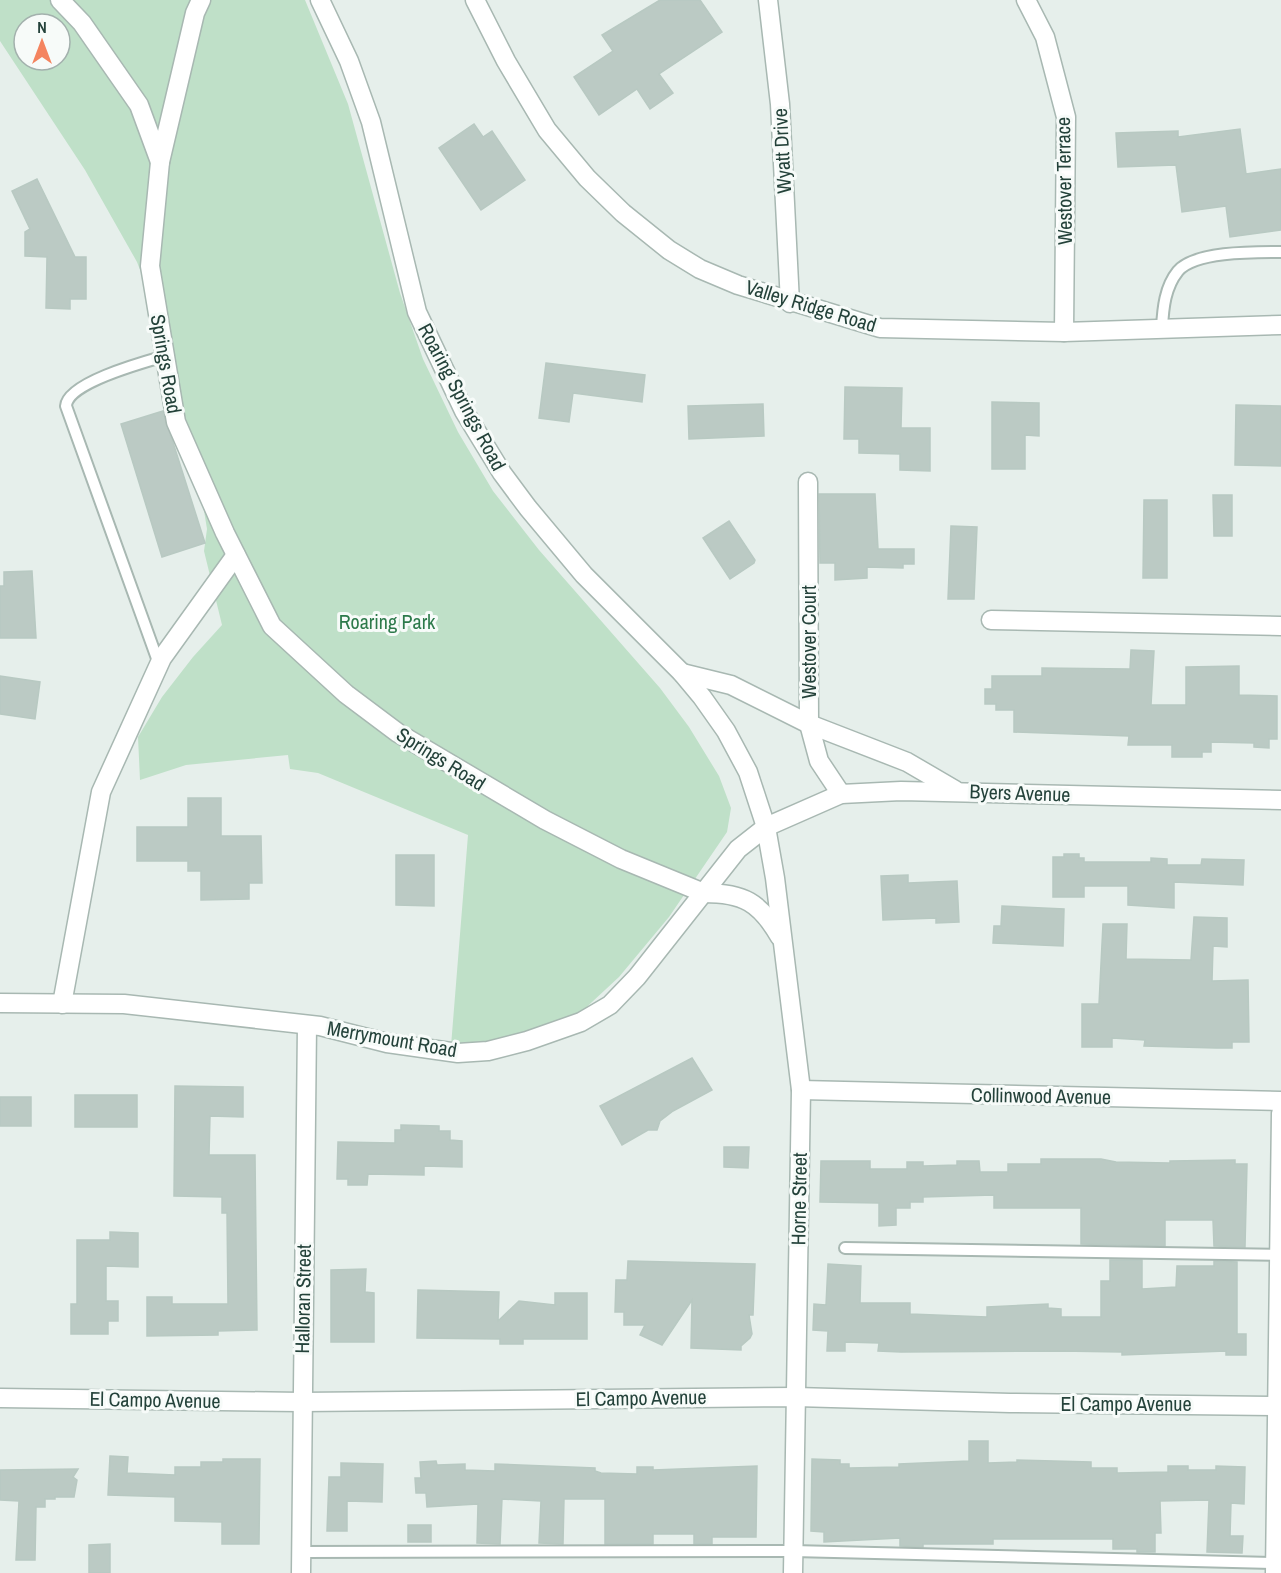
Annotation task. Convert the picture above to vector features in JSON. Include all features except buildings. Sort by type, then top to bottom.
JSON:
[{"type":"street","name":"Springs Road","points":[[60,0],[82,23],[139,105],[160,162]]},
{"type":"street","name":"Springs Road","points":[[201,0],[195,13],[160,162],[150,266],[176,422],[236,555],[272,627],[346,694],[398,733],[545,820],[621,859],[704,893],[732,895],[756,904],[772,923],[782,941]]},
{"type":"street","name":"Roaring Springs Road","points":[[320,0],[349,61],[371,122],[417,312],[460,402],[502,473],[528,508],[584,575],[682,673],[726,731],[748,772],[766,827]]},
{"type":"street","name":"Valley Ridge Road","points":[[475,0],[506,61],[547,130],[586,178],[615,206],[669,250],[700,269],[790,303],[880,328],[1064,332],[1281,325]]},
{"type":"street","name":"Wyatt Drive","points":[[768,0],[780,104],[790,303]]},
{"type":"street","name":"Westover Terrace","points":[[1026,0],[1045,38],[1066,117],[1064,332]]},
{"type":"street","name":"Westover Court","points":[[808,482],[809,724],[819,761],[841,794]]},
{"type":"street","points":[[62,1004],[101,792],[159,664],[236,555]]},
{"type":"street","points":[[991,620],[1281,626]]},
{"type":"street","points":[[682,673],[731,685],[809,724],[907,762],[956,791]]},
{"type":"street","name":"Byers Avenue","points":[[766,827],[841,794],[901,790],[1281,800]]},
{"type":"street","name":"Merrymount Road","points":[[0,1003],[124,1004],[307,1025],[387,1042],[458,1053],[488,1052],[581,1022],[610,1005],[637,977],[738,849],[766,827]]},
{"type":"street","name":"Horne Street","points":[[766,827],[775,879],[801,1090],[793,1573]]},
{"type":"street","name":"Halloran Street","points":[[301,1573],[301,1402],[307,1025]]},
{"type":"street","name":"Collinwood Avenue","points":[[801,1090],[1281,1101]]},
{"type":"street","points":[[1277,1563],[1281,1113]]},
{"type":"street","name":"El Campo Avenue","points":[[0,1398],[301,1402],[796,1397],[1010,1403],[1280,1406]]},
{"type":"lane","points":[[1162,328],[1163,301],[1178,270],[1202,257],[1281,252]]},
{"type":"lane","points":[[159,664],[66,406],[73,393],[116,371],[165,356]]},
{"type":"lane","points":[[845,1248],[1280,1255]]},
{"type":"lane","points":[[301,1552],[793,1551],[1277,1563]]},
{"type":"green space","name":"Roaring Park","points":[[0,0],[305,0],[348,104],[400,293],[423,359],[458,432],[493,491],[539,550],[660,688],[689,727],[719,776],[731,808],[727,832],[669,917],[619,977],[578,1015],[488,1046],[451,1046],[468,835],[318,773],[290,769],[288,755],[186,765],[140,780],[138,737],[162,697],[222,625],[204,551],[207,529],[201,492],[149,293],[137,262],[85,170],[20,72],[72,72],[72,12],[12,12],[12,59],[0,41]]}]
